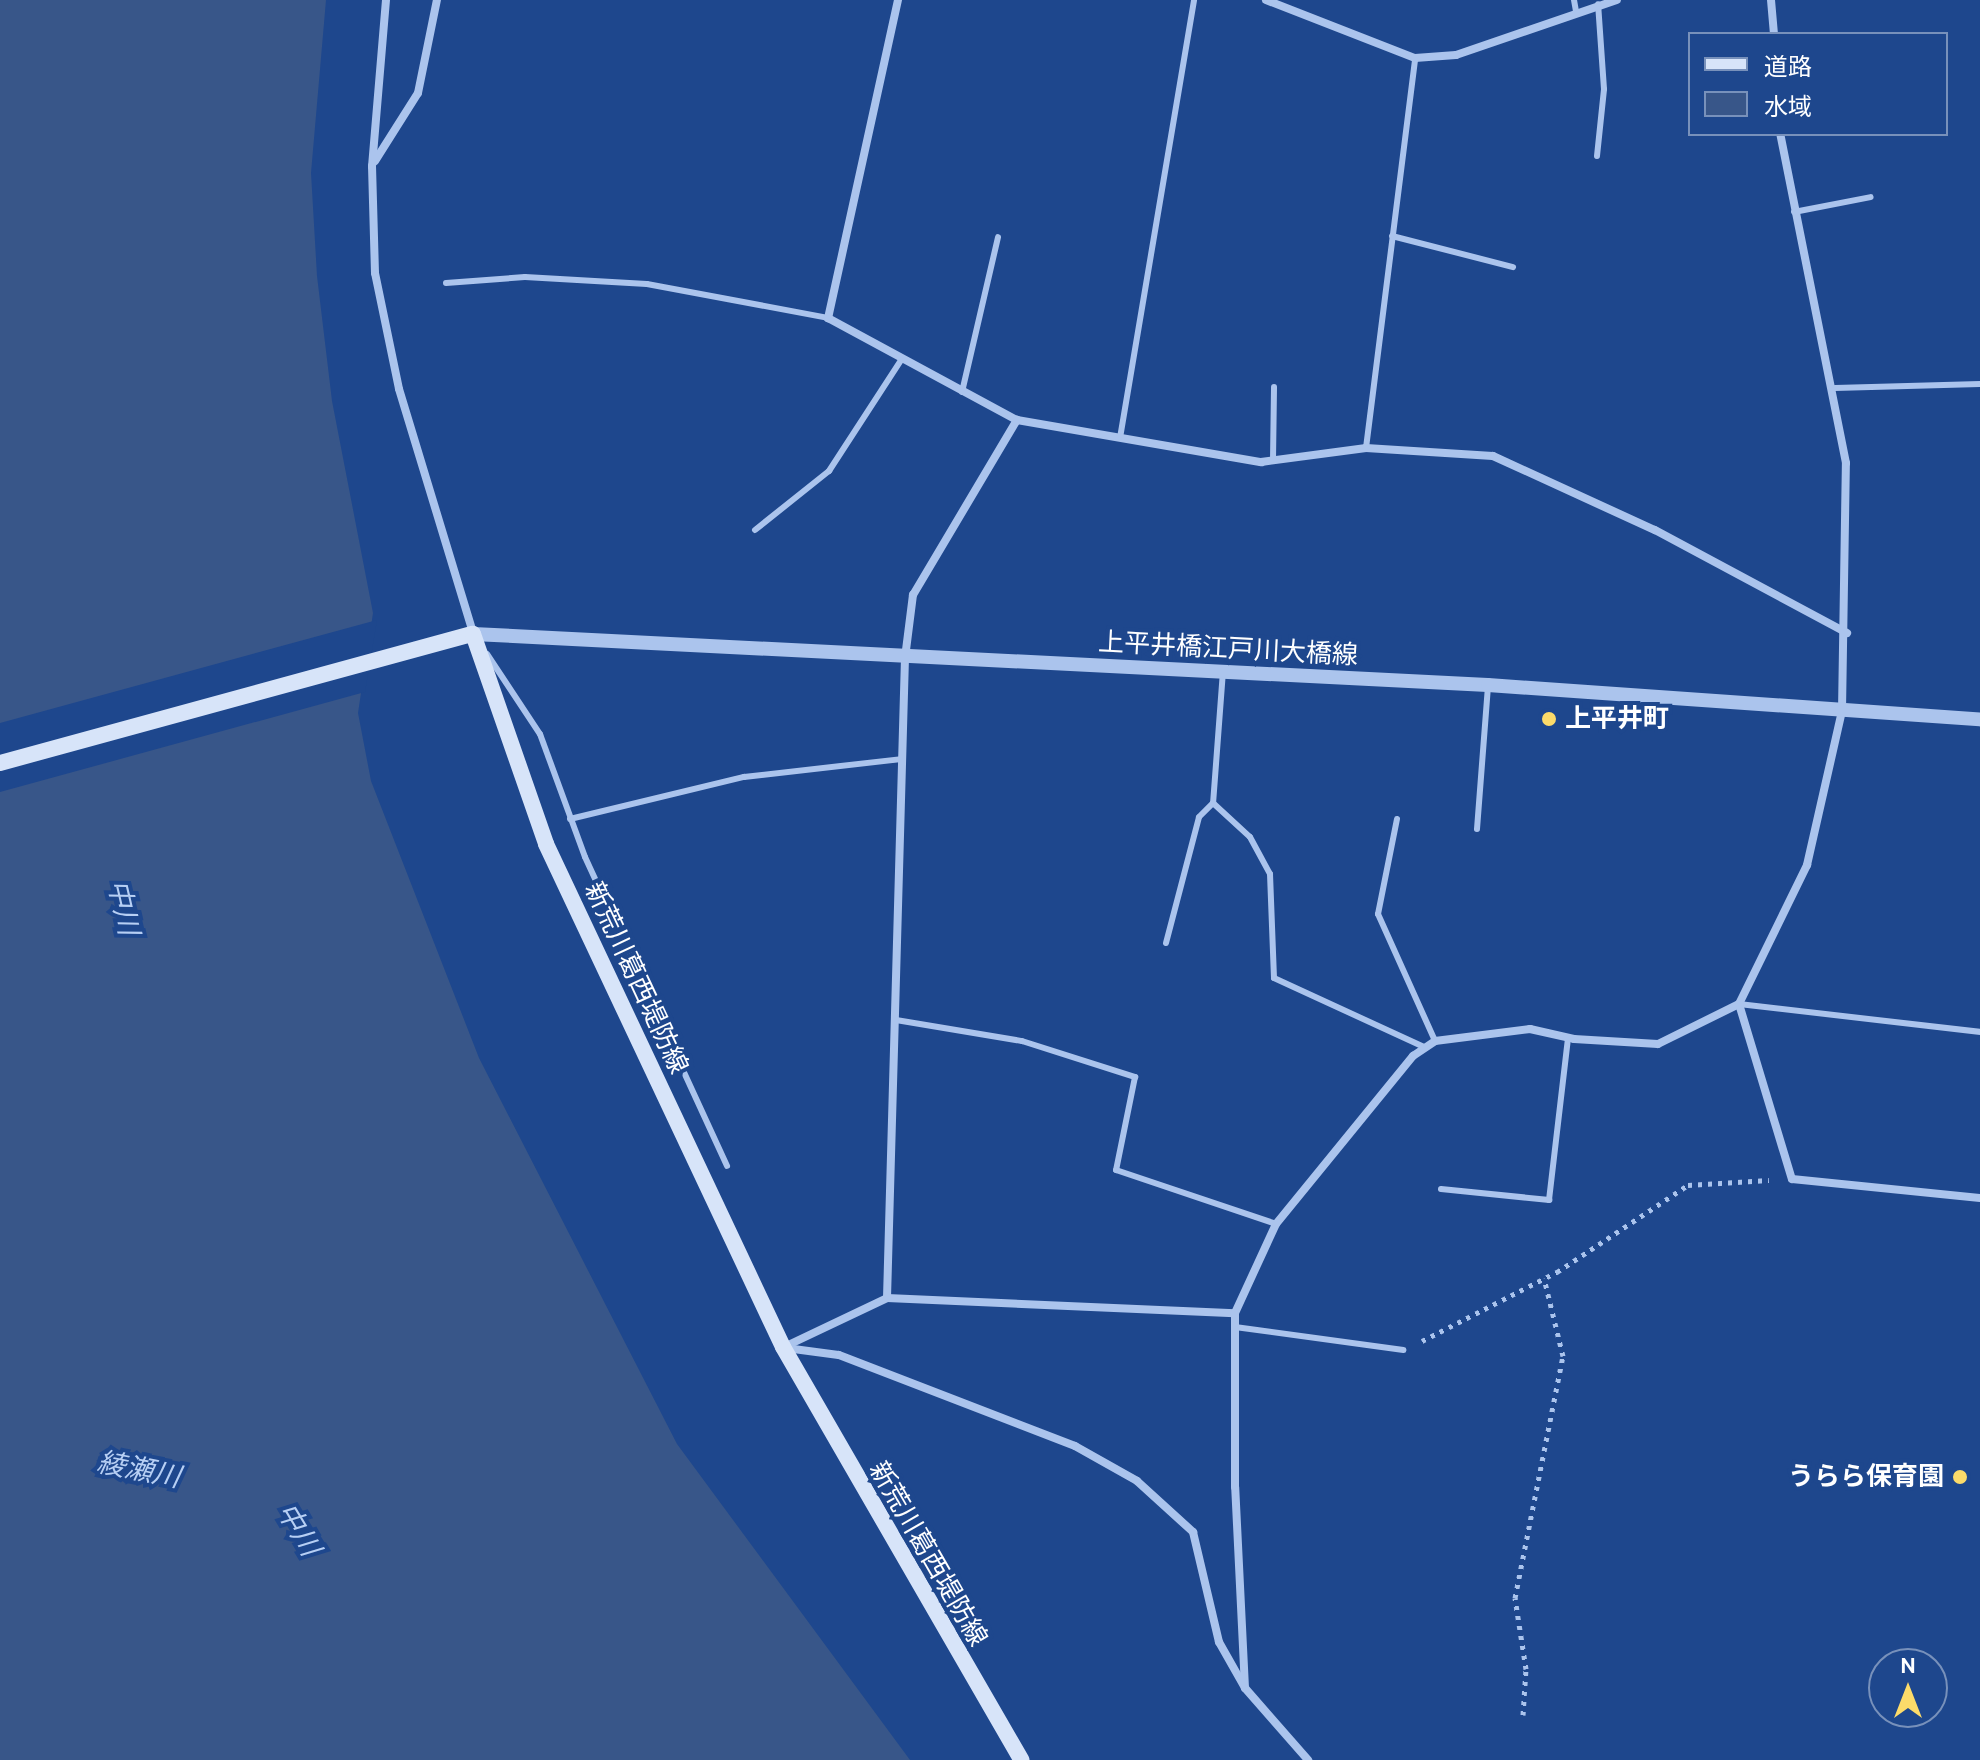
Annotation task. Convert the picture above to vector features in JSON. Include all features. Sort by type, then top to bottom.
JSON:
[{"type":"main road","points":[[0,763],[473,634]]},
{"type":"main road","name":"新荒川葛西堤防線","points":[[473,634],[546,844],[783,1347],[1021,1760]]},
{"type":"street","points":[[386,0],[372,166],[375,273],[399,389],[473,634]]},
{"type":"street","points":[[372,166],[418,93],[437,0]]},
{"type":"street","points":[[898,0],[828,318],[1017,420],[1273,460],[1366,448],[1493,456],[1655,530],[1847,633]]},
{"type":"street","points":[[1266,0],[1415,58],[1456,55],[1576,11],[1617,0]]},
{"type":"street","points":[[1771,0],[1774,32]]},
{"type":"street","points":[[1245,1688],[1235,1487],[1235,1313],[1276,1224],[1435,1041],[1530,1029],[1568,1038],[1658,1044],[1739,1004],[1807,865],[1842,711],[1847,633],[1846,463],[1835,388],[1794,212],[1780,136]]},
{"type":"street","points":[[887,1298],[901,759],[905,658],[913,595],[923,571],[1017,420]]},
{"type":"street","name":"上平井橋江戸川大橋線","points":[[473,634],[1488,685],[1980,719]]},
{"type":"street","points":[[1739,1004],[1792,1179],[1980,1198]]},
{"type":"street","points":[[783,1347],[887,1298],[1235,1313]]},
{"type":"street","points":[[783,1347],[854,1361],[1075,1446],[1137,1481],[1193,1532],[1219,1642],[1245,1688],[1308,1760]]},
{"type":"lane","points":[[1120,438],[1194,0]]},
{"type":"lane","points":[[1574,0],[1576,11]]},
{"type":"lane","points":[[1597,156],[1604,89],[1598,4]]},
{"type":"lane","points":[[1366,448],[1415,58]]},
{"type":"lane","points":[[1794,212],[1871,197]]},
{"type":"lane","points":[[1392,236],[1513,267]]},
{"type":"lane","points":[[962,392],[998,237]]},
{"type":"lane","points":[[446,283],[525,277],[647,284],[828,318]]},
{"type":"lane","points":[[755,530],[829,471],[901,360]]},
{"type":"lane","points":[[1835,388],[1980,384]]},
{"type":"lane","points":[[1273,460],[1274,387]]},
{"type":"lane","points":[[473,634],[540,734],[570,819],[727,1166]]},
{"type":"lane","points":[[1166,943],[1199,817],[1213,803],[1223,671]]},
{"type":"lane","points":[[1477,829],[1488,685]]},
{"type":"lane","points":[[570,819],[744,777],[901,759]]},
{"type":"lane","points":[[1213,803],[1250,837],[1270,874],[1274,978],[1426,1048]]},
{"type":"lane","points":[[1397,819],[1378,914],[1435,1041]]},
{"type":"lane","points":[[1739,1004],[1980,1032]]},
{"type":"lane","points":[[896,1020],[1022,1041],[1135,1077],[1116,1170],[1276,1224]]},
{"type":"lane","points":[[1441,1189],[1549,1200],[1568,1038]]},
{"type":"lane","points":[[1235,1327],[1403,1350]]},
{"type":"path","points":[[1403,1350],[1544,1278],[1688,1185],[1792,1179]]},
{"type":"path","points":[[1523,1715],[1526,1669],[1515,1598],[1563,1356],[1544,1278]]},
{"type":"water","points":[[0,0],[326,0],[311,173],[317,276],[332,401],[373,613],[358,713],[371,781],[479,1058],[677,1444],[910,1760],[0,1760]]},
{"type":"pier","points":[[377,620],[365,692],[0,792],[0,723]]},
{"type":"place","name":"上平井町","points":[[1549,719]]},
{"type":"place","name":"うらら保育園","points":[[1960,1477]]},
{"type":"water label","name":"中川","points":[[124,907]]},
{"type":"water label","name":"綾瀬川","points":[[139,1469]]},
{"type":"water label","name":"中川","points":[[299,1529]]}]
